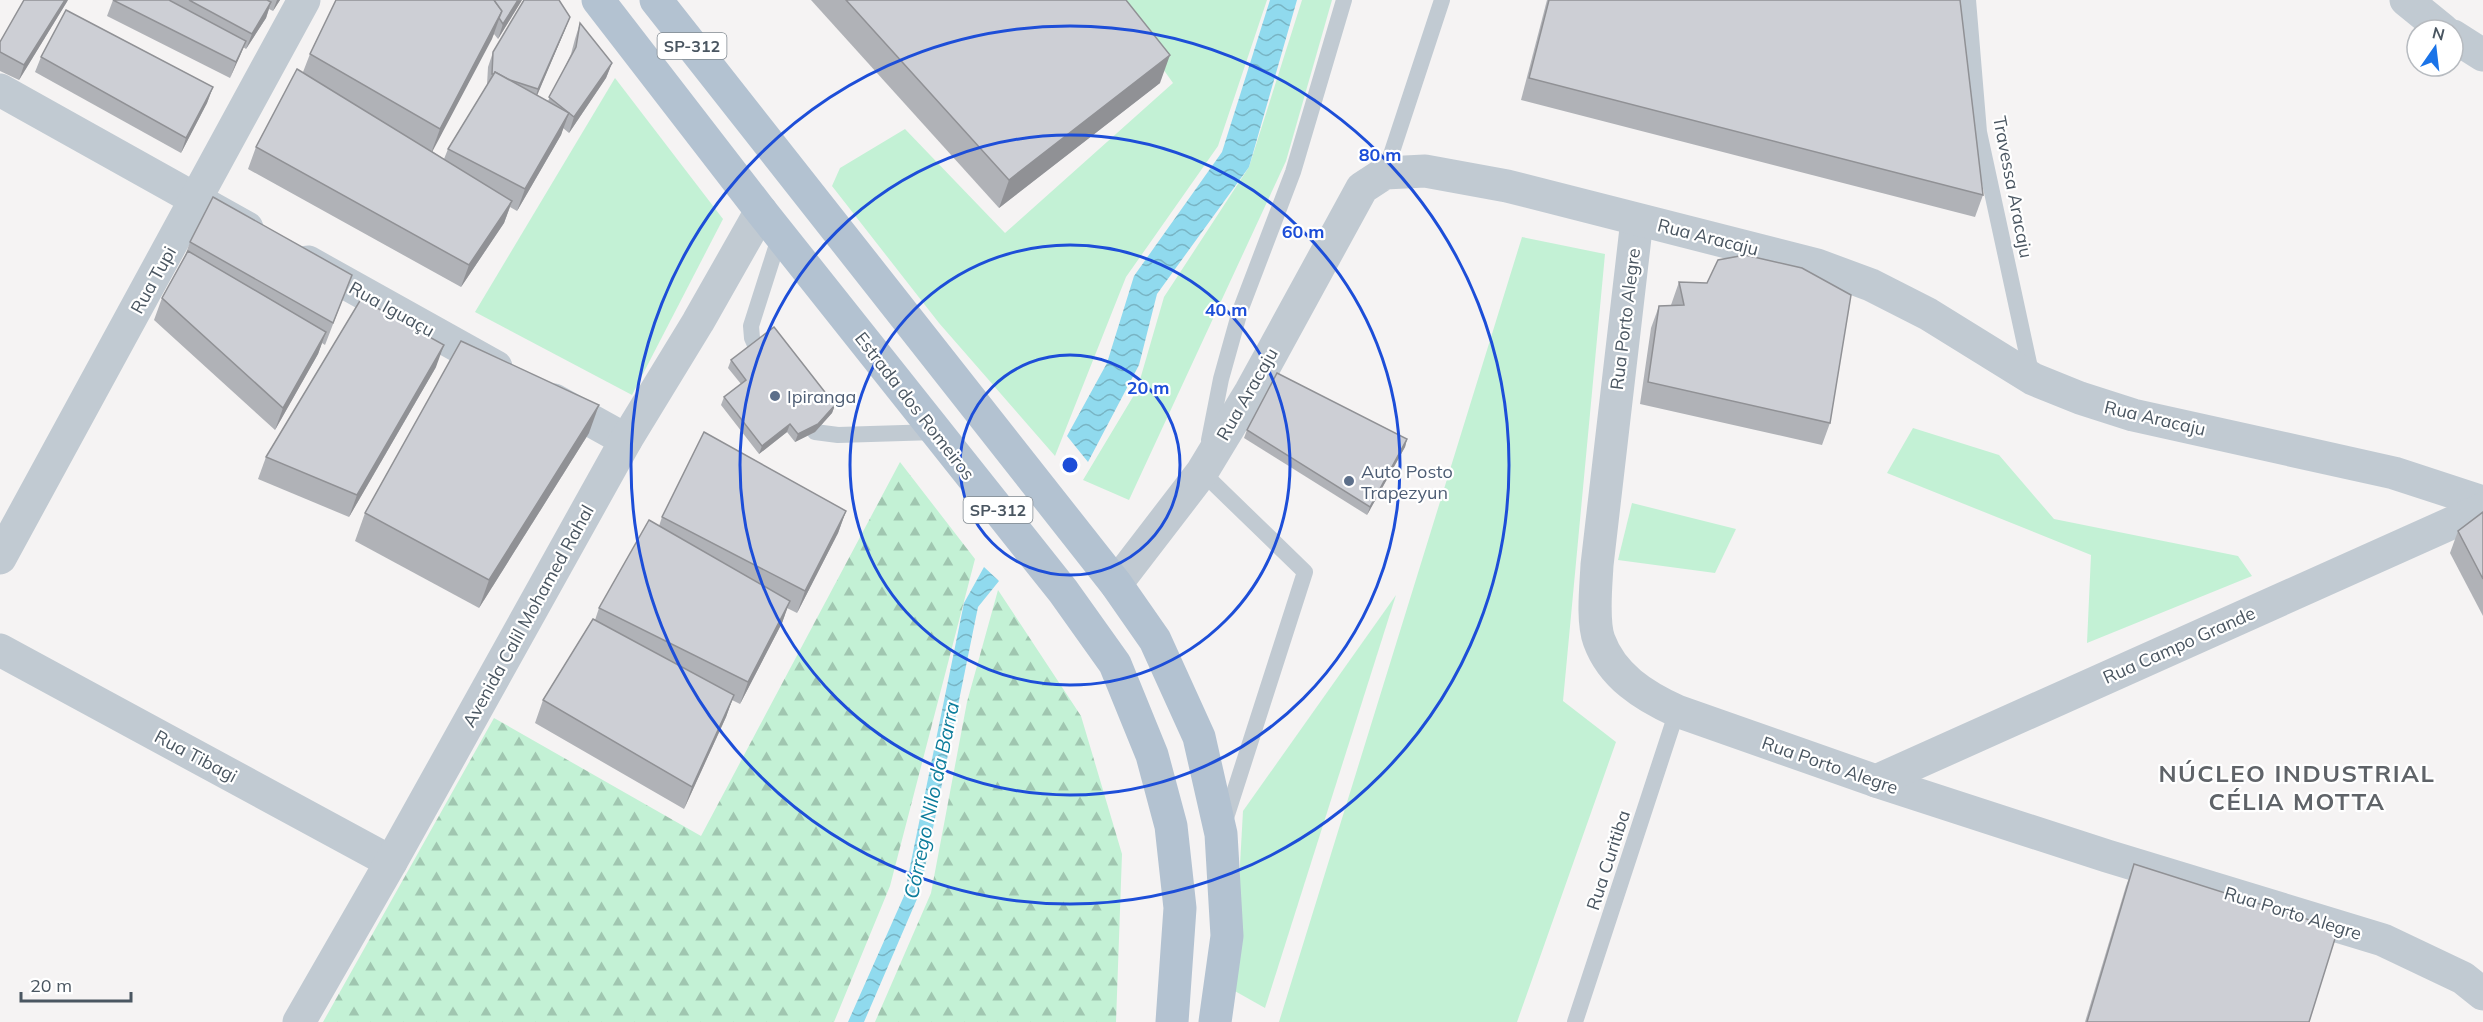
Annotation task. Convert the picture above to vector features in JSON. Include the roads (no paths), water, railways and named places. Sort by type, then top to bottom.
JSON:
[{"type":"main road","name":"Estrada dos Romeiros","points":[[598,0],[770,223],[1063,591],[1115,664],[1148,745],[1171,826],[1180,908],[1172,1022]]},
{"type":"main road","name":"SP-312","points":[[656,0],[1116,584],[1155,640],[1198,737],[1221,834],[1227,936],[1215,1022]]},
{"type":"street","name":"Rua Tupi","points":[[0,558],[304,0]]},
{"type":"street","points":[[2406,0],[2428,18]]},
{"type":"street","points":[[2465,43],[2483,54]]},
{"type":"street","name":"Rua Iguaçu","points":[[0,90],[626,440]]},
{"type":"street","name":"Rua Aracaju","points":[[1116,584],[1202,472],[1251,391],[1362,188],[1386,173],[1425,171],[1507,186],[1817,265],[1871,285],[1928,314],[2033,379],[2080,398],[2133,415],[2394,473],[2483,502]]},
{"type":"street","name":"Rua Porto Alegre","points":[[1637,220],[1597,565],[1598,639],[1620,676],[1656,702],[1677,711],[1876,782],[2383,940],[2463,978],[2483,994]]},
{"type":"street","name":"Avenida Calil Mohamed Rahal","points":[[299,1022],[391,862],[626,440],[698,322],[770,223]]},
{"type":"street","name":"Rua Campo Grande","points":[[1876,782],[2483,509]]},
{"type":"street","name":"Rua Tibagi","points":[[0,650],[391,862]]},
{"type":"lane","points":[[1221,834],[1305,572],[1202,472],[1221,379],[1240,311],[1293,172],[1344,0]]},
{"type":"lane","points":[[1386,173],[1442,0]]},
{"type":"lane","name":"Travessa Aracaju","points":[[1968,0],[1979,132],[2033,379]]},
{"type":"lane","points":[[756,347],[752,338],[751,326],[770,223]]},
{"type":"lane","points":[[815,432],[838,435],[936,432]]},
{"type":"lane","name":"Rua Curitiba","points":[[1575,1022],[1677,711]]},
{"type":"water","points":[[1270,0],[1297,0],[1249,167],[1157,294],[1139,365],[1088,462],[1067,436],[1107,363],[1134,276],[1222,152]]},
{"type":"water","name":"Córrego Nilo da Barra","points":[[984,567],[999,581],[978,607],[920,892],[864,1022],[848,1022],[904,896],[964,603]]},
{"type":"place","name":"Ipiranga","points":[[775,396]]},
{"type":"place","name":"Auto Posto Trapezyun","points":[[1349,481]]},
{"type":"district","name":"NÚCLEO INDUSTRIAL CÉLIA MOTTA","points":[[2297,787]]}]
